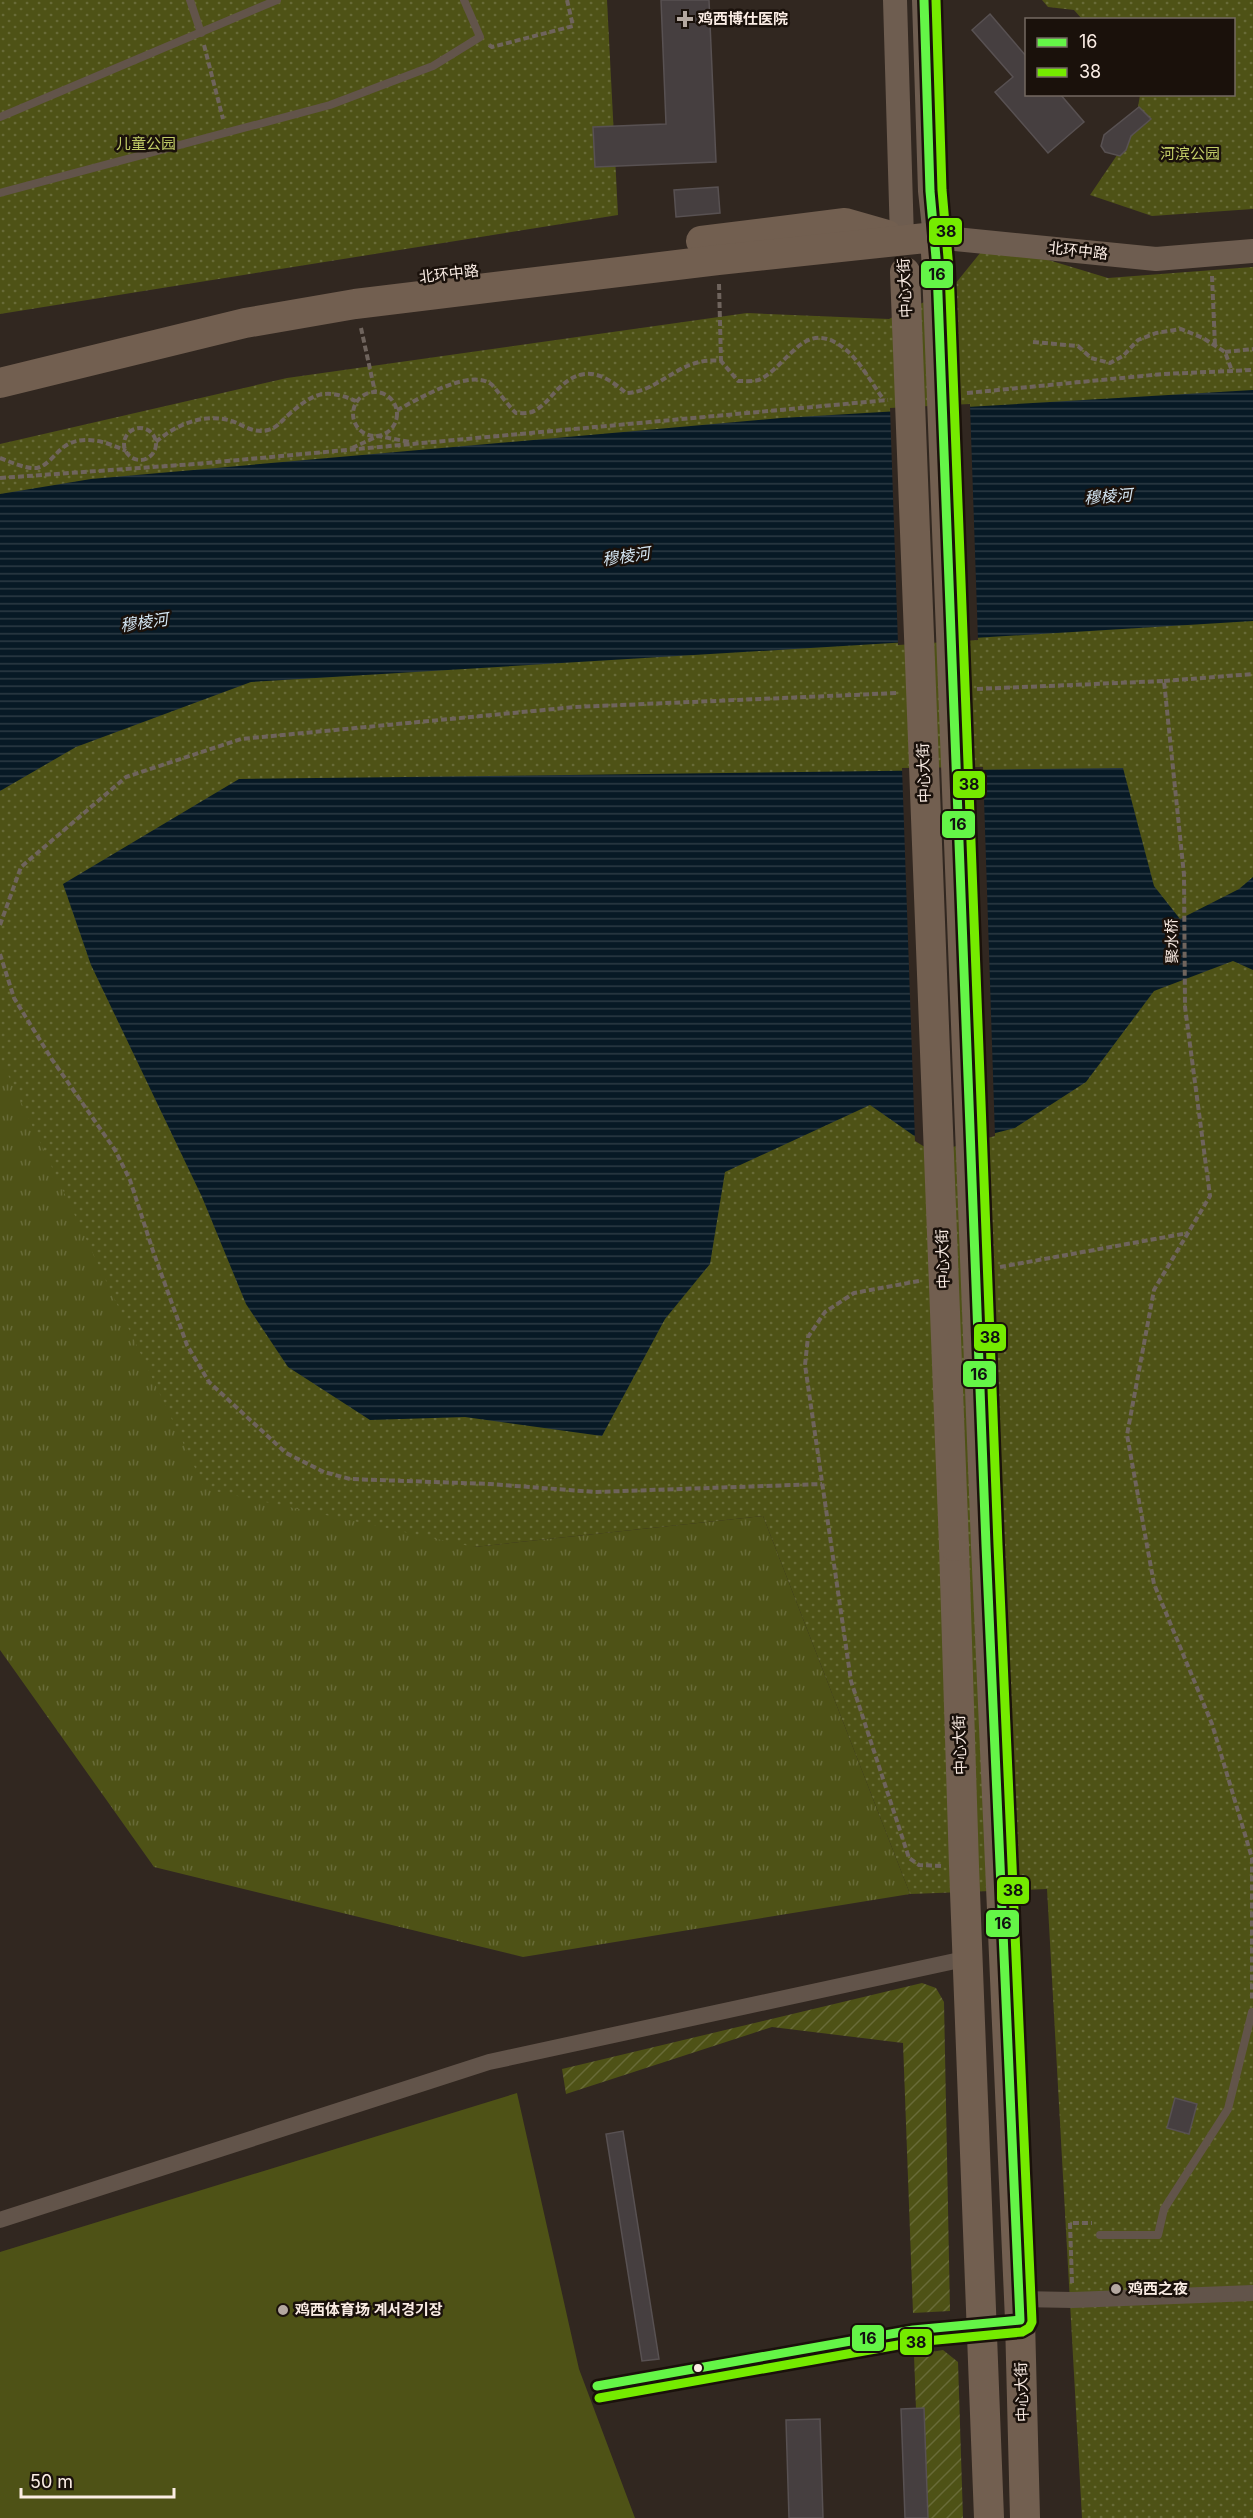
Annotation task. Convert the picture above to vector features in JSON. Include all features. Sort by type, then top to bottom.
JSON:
[{"type":"highway","name":"北环中路","points":[[0,363],[224,308],[338,288],[845,223],[902,239]]},
{"type":"highway","name":"北环中路","points":[[0,383],[245,323],[355,304],[718,260],[935,237]]},
{"type":"highway","name":"中心大街","points":[[935,237],[986,1545],[1019,2310],[1025,2518]]},
{"type":"highway","name":"中心大街","points":[[902,239],[954,1546],[989,2518]]},
{"type":"main road","name":"中心大街","points":[[895,0],[902,239]]},
{"type":"main road","name":"中心大街","points":[[924,0],[930,191],[935,237]]},
{"type":"main road","name":"北环中路","points":[[935,237],[1156,259],[1253,251]]},
{"type":"street","points":[[0,2220],[489,2062],[969,1959]]},
{"type":"street","points":[[1019,2310],[1073,2300],[1253,2293]]},
{"type":"lane","points":[[190,0],[201,33]]},
{"type":"lane","points":[[0,117],[277,0]]},
{"type":"lane","points":[[0,193],[340,102],[433,66],[478,38],[464,0]]},
{"type":"lane","points":[[1100,2235],[1158,2235],[1164,2209],[1228,2109],[1252,2013]]},
{"type":"lane","points":[[597,2386],[913,2330],[981,2323],[1019,2310]]},
{"type":"path","points":[[478,38],[492,47],[573,26],[567,0]]},
{"type":"path","points":[[201,33],[227,133]]},
{"type":"path","points":[[1211,254],[1215,346]]},
{"type":"path","points":[[718,260],[721,362]]},
{"type":"path","points":[[355,304],[375,392]]},
{"type":"path","points":[[1033,342],[1078,346],[1091,358],[1110,363],[1123,356],[1138,340],[1156,333],[1181,329],[1225,352],[1253,349]]},
{"type":"path","points":[[397,410],[452,384],[475,379],[490,384],[516,413],[532,412],[546,402],[560,387],[580,375],[596,373],[614,382],[626,393],[638,393],[686,366],[705,359],[721,362],[738,381],[760,380],[797,347],[814,337],[830,339],[847,350],[885,400]]},
{"type":"path","points":[[1225,352],[1232,371]]},
{"type":"path","points":[[966,393],[1163,374],[1253,370]]},
{"type":"path","points":[[349,450],[378,436],[385,434],[395,424],[397,410],[389,397],[375,392],[361,396],[356,401],[353,408],[354,423],[364,434],[378,436],[417,444]]},
{"type":"path","points":[[32,475],[37,468],[47,463],[64,446],[80,440],[103,440],[126,451],[134,459],[144,459],[154,453],[156,442],[172,428],[192,421],[222,418],[249,430],[265,431],[276,427],[304,402],[317,395],[336,393],[356,401]]},
{"type":"path","points":[[0,478],[195,464],[896,399]]},
{"type":"path","points":[[126,451],[124,441],[133,429],[148,430],[156,442]]},
{"type":"path","points":[[0,458],[19,466],[37,468]]},
{"type":"path","points":[[975,690],[1164,681],[1253,674]]},
{"type":"path","name":"聚水桥","points":[[1164,681],[1184,875],[1185,1007],[1210,1196],[1154,1290],[1127,1435],[1154,1584],[1212,1724],[1252,1858],[1252,2013]]},
{"type":"path","points":[[0,925],[21,867],[126,777],[241,739],[574,708],[904,693]]},
{"type":"path","points":[[0,954],[14,998],[51,1058],[115,1150],[130,1180],[153,1251],[192,1354],[209,1382],[286,1453],[324,1472],[350,1479],[490,1484],[595,1492],[822,1484]]},
{"type":"path","points":[[992,1268],[1188,1233]]},
{"type":"path","points":[[923,1281],[854,1293],[825,1312],[807,1337],[805,1365],[851,1681],[909,1858],[919,1866],[964,1866]]},
{"type":"path","points":[[1073,2300],[1070,2223],[1093,2223],[1094,2235],[1100,2235]]},
{"type":"green space","name":"儿童公园","points":[[0,0],[607,0],[618,215],[0,314]]},
{"type":"green space","name":"河滨公园","points":[[1042,0],[1253,0],[1253,209],[1152,216],[1090,195],[1134,130],[1140,96],[1235,96],[1235,18],[1081,18],[1074,10],[1048,7]]},
{"type":"green space","points":[[989,242],[1108,278],[1253,267],[1253,2518],[1082,2518],[1047,1889],[910,1894],[763,1516],[474,1547],[205,1489],[0,1058],[0,444],[287,378],[747,313],[889,319],[951,289]]},
{"type":"green space","points":[[0,1053],[474,1547],[763,1516],[910,1894],[523,1957],[154,1867],[0,1650]]},
{"type":"green space","points":[[922,1983],[936,1988],[944,2002],[950,2311],[913,2313],[903,2043],[772,2027],[566,2094],[562,2069]]},
{"type":"green space","name":"鸡西体育场 계서경기장","points":[[517,2093],[579,2369],[635,2518],[0,2518],[0,2252]]},
{"type":"green space","points":[[943,2350],[958,2362],[963,2518],[920,2518],[914,2355]]},
{"type":"water","name":"穆棱河","points":[[1253,390],[1253,621],[251,682],[76,747],[0,791],[0,494],[91,479],[781,418]]},
{"type":"water","points":[[1123,768],[1154,886],[1180,919],[1239,889],[1253,877],[1253,970],[1233,961],[1154,991],[1086,1082],[1015,1128],[933,1149],[870,1105],[725,1172],[710,1264],[665,1319],[602,1436],[465,1417],[370,1420],[288,1367],[246,1304],[202,1197],[91,965],[63,884],[239,779]]},
{"type":"pier","points":[[970,404],[978,640],[898,645],[890,408]]},
{"type":"pier","points":[[983,767],[995,1136],[933,1152],[915,1141],[902,768]]},
{"type":"building","points":[[661,0],[709,0],[716,162],[595,167],[593,127],[666,124]]},
{"type":"building","points":[[990,14],[1025,55],[1025,96],[1062,96],[1084,122],[1048,153],[995,92],[1013,77],[972,30]]},
{"type":"building","points":[[1139,107],[1151,119],[1131,136],[1126,150],[1120,156],[1105,152],[1101,146],[1104,135]]},
{"type":"building","points":[[718,187],[720,213],[676,217],[674,190]]},
{"type":"building","points":[[1175,2098],[1197,2104],[1189,2134],[1167,2128]]},
{"type":"building","points":[[623,2131],[659,2359],[642,2361],[606,2134]]},
{"type":"building","points":[[924,2408],[928,2518],[905,2518],[901,2409]]},
{"type":"building","points":[[820,2419],[823,2518],[789,2518],[786,2420]]},
{"type":"transit line","name":"16","points":[[597,2386],[913,2330],[1020,2320],[986,1545],[937,269],[930,191],[924,0]]},
{"type":"transit line","name":"38","points":[[599,2398],[915,2342],[1022,2332],[1029,2328],[1032,2322],[998,1545],[949,269],[942,190],[936,0]]},
{"type":"place","name":"鸡西博仕医院","points":[[685,19]]},
{"type":"place","name":"鸡西之夜","points":[[1116,2289]]},
{"type":"place","name":"鸡西体育场 계서경기장","points":[[283,2310]]}]
